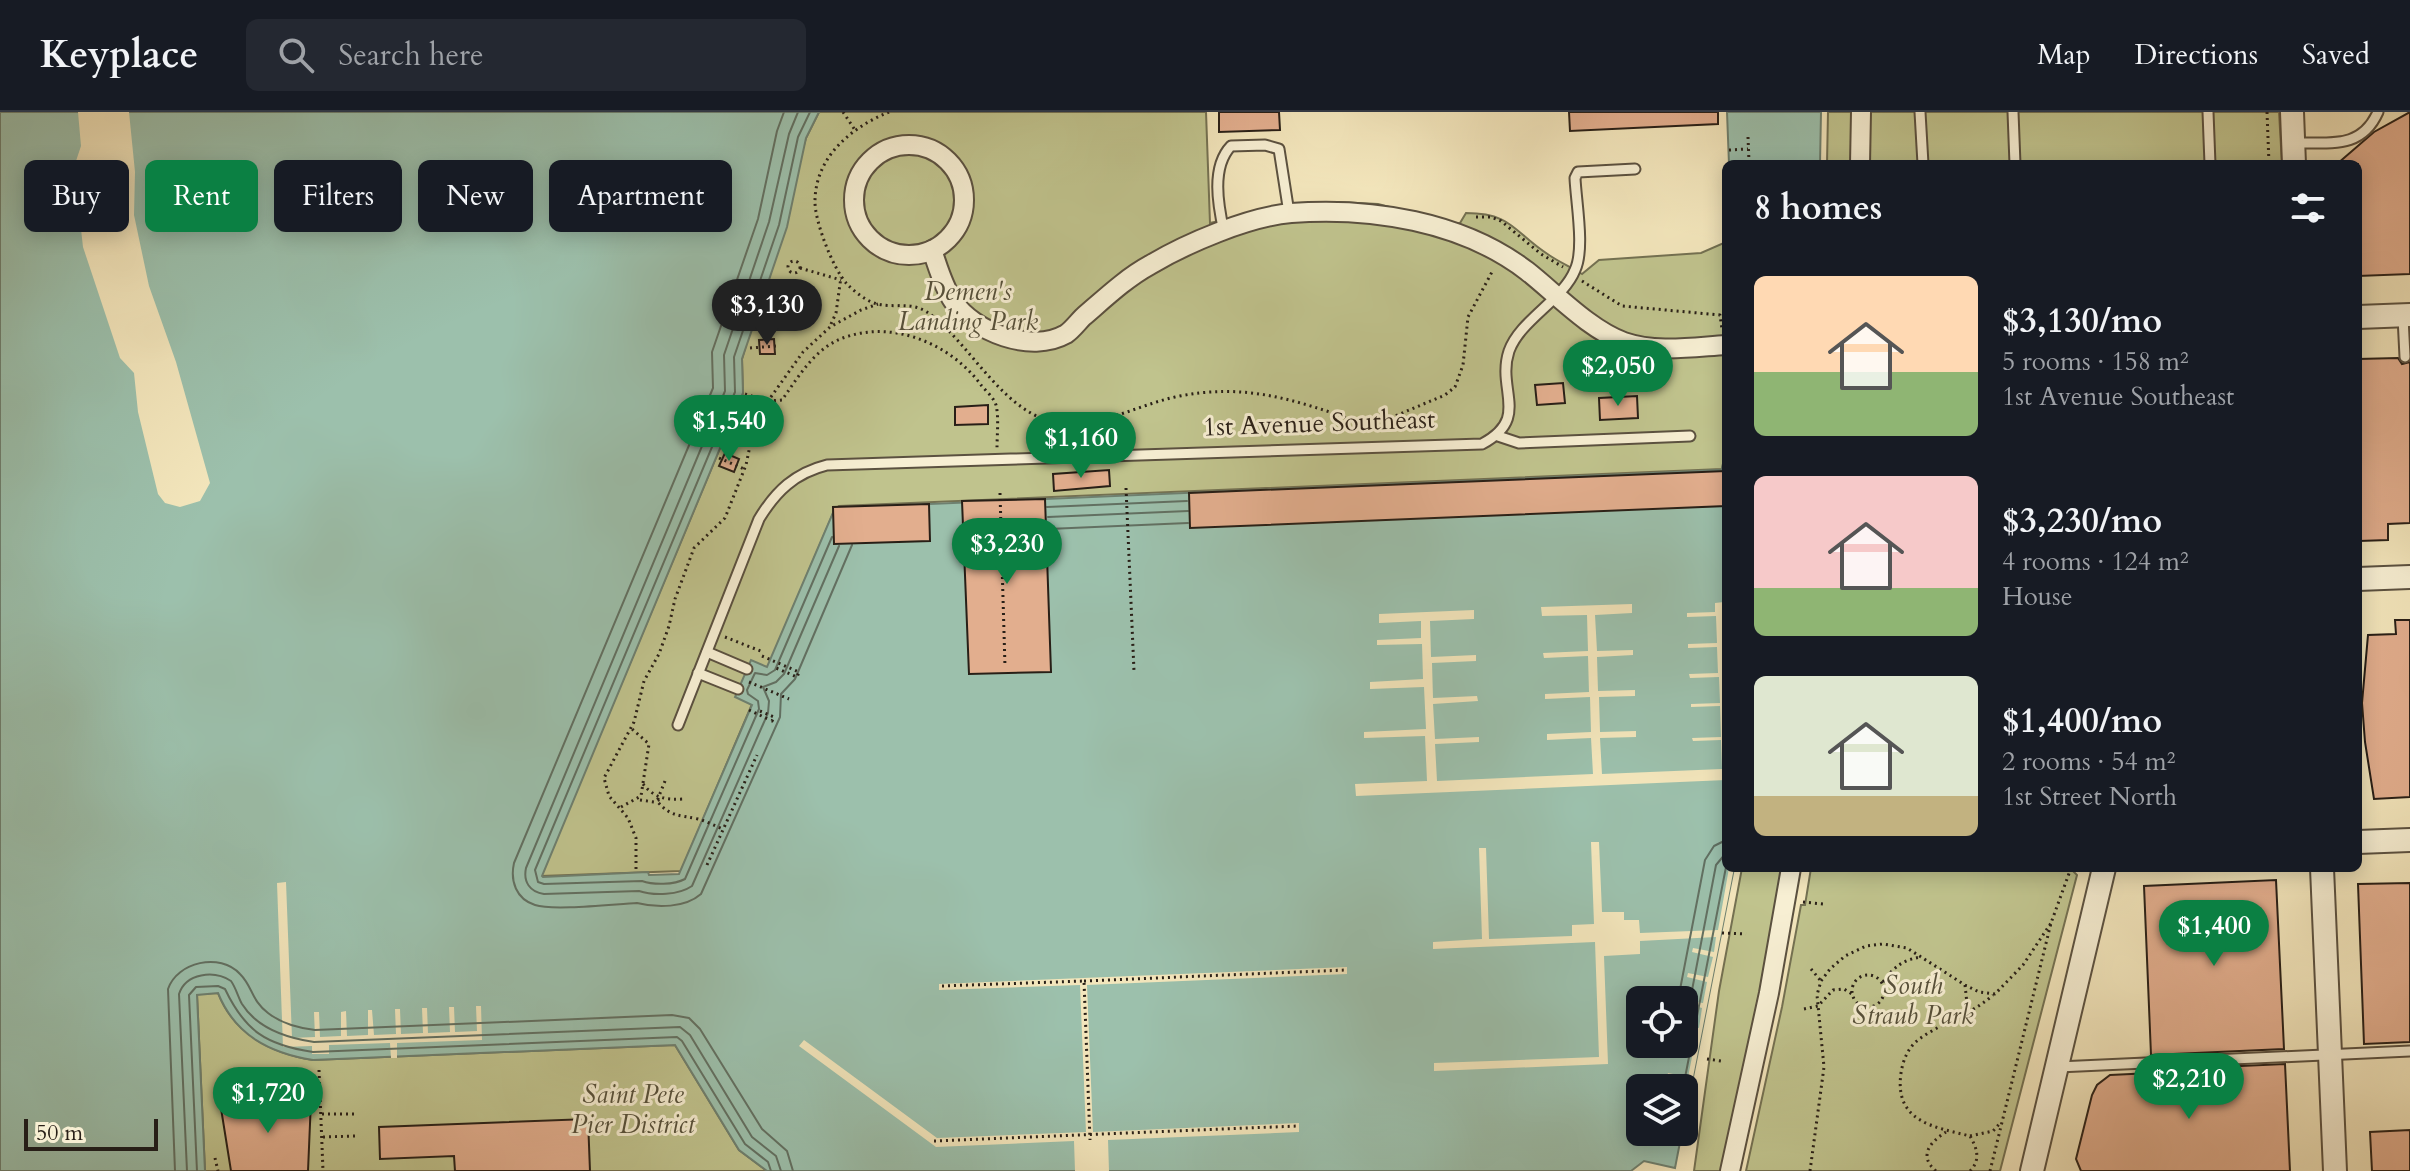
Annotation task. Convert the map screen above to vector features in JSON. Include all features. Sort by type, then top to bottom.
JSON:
[{"type":"street","points":[[1860,160],[1861,112]]},
{"type":"street","points":[[2292,112],[2294,154]]},
{"type":"street","points":[[905,144],[931,148],[951,163],[959,174],[963,186],[964,212],[952,235],[932,250],[920,254],[894,253],[882,248],[863,231],[854,207],[853,194],[862,170],[881,152],[905,144]]},
{"type":"street","points":[[932,250],[954,302],[970,319],[1014,341],[1039,340],[1065,334],[1148,266],[1188,245],[1243,223],[1289,213],[1347,212],[1405,219],[1477,241],[1523,268],[1596,326],[1620,341],[1674,348],[1722,337]]},
{"type":"street","points":[[2362,317],[2406,315]]},
{"type":"street","points":[[2362,579],[2410,577]]},
{"type":"street","points":[[2362,842],[2410,840]]},
{"type":"street","points":[[1730,1171],[1769,993],[1790,872]]},
{"type":"street","points":[[2032,1171],[2103,872]]},
{"type":"street","points":[[2322,872],[2335,1171]]},
{"type":"lane","points":[[1920,112],[1923,160]]},
{"type":"lane","points":[[2013,112],[2015,160]]},
{"type":"lane","points":[[2208,112],[2210,160]]},
{"type":"lane","points":[[2294,154],[2356,140],[2371,127],[2378,112]]},
{"type":"lane","points":[[1224,232],[1218,167],[1231,146],[1265,145],[1279,149],[1289,213]]},
{"type":"lane","points":[[1498,436],[1507,424],[1509,409],[1509,352],[1520,334],[1573,274],[1579,253],[1575,178],[1578,172],[1635,169]]},
{"type":"lane","points":[[2405,357],[2406,315]]},
{"type":"lane","name":"1st Avenue Southeast","points":[[678,725],[759,519],[772,498],[807,470],[827,465],[1482,444],[1498,436],[1519,443],[1690,436]]},
{"type":"lane","points":[[707,652],[744,674]]},
{"type":"lane","points":[[698,673],[738,689]]},
{"type":"lane","points":[[2057,1067],[2410,1051]]},
{"type":"path","points":[[843,112],[855,130]]},
{"type":"path","points":[[878,304],[856,292],[841,278],[820,227],[815,200],[826,162],[841,142],[855,130],[889,112]]},
{"type":"path","points":[[2267,112],[2269,160]]},
{"type":"path","points":[[1748,137],[1749,160]]},
{"type":"path","points":[[1729,150],[1748,149]]},
{"type":"path","points":[[1476,217],[1495,218],[1622,306],[1720,315],[1722,326]]},
{"type":"path","points":[[636,869],[636,838],[621,807],[609,796],[604,778],[631,728],[644,681],[669,626],[675,599],[694,548],[725,518],[744,469],[753,431],[768,401],[803,352],[830,327],[878,304],[910,305],[932,315],[1015,401],[1044,420],[1091,422],[1177,396],[1231,392],[1298,400],[1369,423],[1417,407],[1455,387],[1460,378],[1468,317],[1516,233]]},
{"type":"path","points":[[800,268],[841,278]]},
{"type":"path","points":[[830,327],[836,313],[841,278]]},
{"type":"path","points":[[767,295],[788,302]]},
{"type":"path","points":[[745,394],[768,401],[782,400],[808,363],[845,337],[893,333],[911,337],[934,345],[955,358],[974,375],[996,404],[998,459]]},
{"type":"path","points":[[750,348],[777,346]]},
{"type":"path","points":[[719,458],[744,469]]},
{"type":"path","points":[[1126,488],[1134,671]]},
{"type":"path","points":[[1000,493],[1005,667]]},
{"type":"path","points":[[714,632],[799,672],[797,677],[776,668]]},
{"type":"path","points":[[744,674],[789,699]]},
{"type":"path","points":[[749,710],[772,721],[774,717],[760,711]]},
{"type":"path","points":[[631,728],[649,744],[639,799]]},
{"type":"path","points":[[707,865],[757,755]]},
{"type":"path","points":[[660,799],[665,781]]},
{"type":"path","points":[[643,784],[672,815],[700,819],[723,829]]},
{"type":"path","points":[[621,807],[639,799],[683,799]]},
{"type":"path","points":[[1990,1171],[2051,923],[2070,872]]},
{"type":"path","points":[[1803,902],[1823,904]]},
{"type":"path","points":[[2003,1119],[1993,1131],[1970,1136],[1933,1128],[1910,1111],[1901,1091],[1901,1076],[1907,1052],[1918,1040],[1968,1014],[1995,994],[2023,965],[2051,923]]},
{"type":"path","points":[[1722,933],[1746,934]]},
{"type":"path","points":[[1810,1171],[1824,1067],[1817,995],[1821,981],[1830,969],[1845,956],[1866,946],[1883,944],[1907,948],[1965,985],[1979,992],[1995,994]]},
{"type":"path","points":[[1804,1009],[1818,1006],[1833,990],[1844,989],[1862,1006],[1873,1006],[1882,999],[1882,984],[1897,965],[1921,957]]},
{"type":"path","points":[[1811,969],[1821,981]]},
{"type":"path","points":[[942,986],[1345,970]]},
{"type":"path","points":[[1852,994],[1854,984],[1865,976],[1875,977],[1882,984]]},
{"type":"path","points":[[1084,981],[1090,1138]]},
{"type":"path","points":[[1965,985],[1968,1014]]},
{"type":"path","points":[[1707,1059],[1721,1061]]},
{"type":"path","points":[[319,1070],[323,1171]]},
{"type":"path","points":[[321,1114],[354,1114]]},
{"type":"path","points":[[934,1141],[1090,1138],[1297,1126]]},
{"type":"path","points":[[1936,1171],[1929,1165],[1926,1155],[1929,1145],[1947,1131]]},
{"type":"path","points":[[322,1137],[355,1136]]},
{"type":"path","points":[[1970,1136],[1977,1154],[1976,1165],[1970,1171]]},
{"type":"path","points":[[215,1158],[218,1171]]},
{"type":"green space","name":"Demen's Landing Park","points":[[819,112],[1206,112],[1210,223],[1297,203],[1378,204],[1455,224],[1460,223],[1466,213],[1482,214],[1504,220],[1537,247],[1582,274],[1599,260],[1701,253],[1722,244],[1722,469],[839,506],[835,509],[681,871],[541,876],[743,393],[742,359],[806,138]]},
{"type":"green space","points":[[1828,112],[1851,112],[1851,160],[1827,160]]},
{"type":"green space","points":[[1870,112],[2279,112],[2282,160],[1869,160]]},
{"type":"green space","points":[[1741,872],[1781,872],[1760,990],[1721,1171],[1694,1171],[1719,991]]},
{"type":"green space","name":"South Straub Park","points":[[1810,872],[2074,872],[2077,875],[2000,1171],[1746,1171],[1801,905],[1805,905]]},
{"type":"green space","name":"Saint Pete Pier District","points":[[218,993],[234,1020],[256,1039],[269,1047],[313,1060],[675,1045],[739,1150],[767,1171],[205,1171],[197,994]]},
{"type":"water","points":[[0,112],[819,112],[806,138],[787,227],[742,359],[743,393],[543,877],[648,872],[649,875],[679,874],[752,705],[735,697],[751,660],[767,667],[835,508],[1722,470],[1722,872],[1733,872],[1698,1052],[1698,986],[1626,986],[1626,1058],[1697,1058],[1694,1074],[1626,1074],[1626,1146],[1679,1146],[1675,1168],[1644,1161],[1631,1171],[767,1171],[739,1150],[675,1045],[313,1060],[282,1052],[255,1040],[234,1020],[218,993],[197,995],[205,1171],[0,1171]]},
{"type":"water","points":[[1727,112],[1821,112],[1820,160],[1729,160]]},
{"type":"pier","points":[[78,112],[129,112],[135,172],[134,215],[149,286],[176,362],[210,483],[200,501],[180,507],[165,503],[158,494],[138,412],[134,373],[120,358],[83,247],[81,232],[129,232],[129,160],[76,160],[81,146]]},
{"type":"pier","points":[[1722,602],[1722,769],[1721,740],[1693,741],[1692,738],[1721,737],[1720,706],[1691,707],[1691,704],[1720,703],[1719,677],[1690,678],[1689,674],[1718,673],[1717,647],[1688,648],[1688,644],[1717,643],[1716,616],[1687,617],[1687,613],[1715,612],[1715,603]]},
{"type":"pier","points":[[1632,604],[1632,613],[1595,615],[1597,651],[1633,650],[1633,655],[1597,657],[1598,691],[1635,690],[1635,696],[1599,697],[1600,732],[1636,731],[1636,737],[1600,738],[1602,774],[1722,769],[1722,780],[1356,796],[1355,784],[1427,781],[1425,736],[1364,738],[1364,732],[1426,729],[1424,687],[1370,689],[1370,682],[1423,679],[1422,644],[1377,645],[1377,640],[1421,638],[1421,621],[1379,623],[1379,614],[1474,610],[1474,619],[1430,621],[1431,657],[1476,655],[1476,661],[1432,663],[1433,698],[1477,696],[1478,701],[1433,704],[1435,739],[1479,737],[1479,742],[1435,744],[1437,781],[1593,774],[1591,738],[1547,740],[1547,734],[1591,732],[1590,697],[1545,699],[1545,694],[1589,692],[1588,656],[1544,658],[1543,653],[1588,651],[1587,615],[1542,616],[1541,607]]},
{"type":"pier","points":[[1591,842],[1599,842],[1602,912],[1624,912],[1624,920],[1639,920],[1640,933],[1718,930],[1728,872],[1733,872],[1698,1052],[1702,1008],[1698,1007],[1698,1002],[1703,1003],[1707,982],[1687,977],[1688,973],[1708,977],[1713,957],[1692,952],[1693,948],[1714,952],[1716,937],[1640,941],[1640,954],[1604,956],[1608,1064],[1434,1071],[1434,1063],[1599,1057],[1595,942],[1433,949],[1433,942],[1482,939],[1479,848],[1486,848],[1489,939],[1572,936],[1572,925],[1594,924]]},
{"type":"pier","points":[[286,882],[292,1038],[315,1037],[314,1012],[319,1012],[320,1037],[341,1036],[341,1012],[346,1011],[347,1036],[368,1035],[368,1010],[372,1010],[374,1035],[396,1034],[395,1009],[400,1009],[401,1034],[423,1033],[422,1008],[427,1008],[428,1033],[450,1032],[449,1007],[454,1007],[455,1032],[477,1031],[476,1006],[481,1006],[482,1040],[397,1043],[397,1058],[391,1058],[390,1043],[329,1045],[329,1054],[312,1054],[312,1046],[283,1047],[277,883]]},
{"type":"pier","points":[[1347,967],[1347,974],[1087,985],[1093,1132],[1299,1123],[1299,1132],[1108,1140],[1109,1171],[1075,1171],[1074,1141],[936,1147],[799,1046],[804,1040],[937,1138],[1086,1132],[1080,985],[939,990],[939,984]]},
{"type":"pier","points":[[1692,1058],[1697,1058],[1694,1074],[1689,1074]]},
{"type":"building","points":[[1219,112],[1279,112],[1280,130],[1219,132]]},
{"type":"building","points":[[1569,112],[1718,112],[1718,124],[1570,131]]},
{"type":"building","points":[[2410,112],[2410,274],[2362,276],[2362,160],[2342,160],[2374,132]]},
{"type":"building","points":[[775,291],[789,296],[785,309],[770,304]]},
{"type":"building","points":[[774,339],[775,354],[760,354],[759,340]]},
{"type":"building","points":[[2398,358],[2402,364],[2410,362],[2410,523],[2388,524],[2388,540],[2362,541],[2362,359]]},
{"type":"building","points":[[1563,383],[1565,403],[1537,405],[1535,385]]},
{"type":"building","points":[[1637,396],[1638,418],[1600,420],[1599,398]]},
{"type":"building","points":[[988,405],[988,424],[955,425],[955,407]]},
{"type":"building","points":[[725,453],[739,459],[734,472],[719,466]]},
{"type":"building","points":[[1109,470],[1110,486],[1054,491],[1053,474]]},
{"type":"building","points":[[1722,471],[1722,506],[1190,528],[1189,493]]},
{"type":"building","points":[[1045,499],[1051,672],[969,674],[962,501]]},
{"type":"building","points":[[929,504],[930,541],[834,544],[833,507]]},
{"type":"building","points":[[2395,620],[2410,620],[2410,797],[2374,799],[2362,703],[2368,635],[2396,634]]},
{"type":"building","points":[[2276,880],[2284,1049],[2151,1055],[2144,886]]},
{"type":"building","points":[[2410,883],[2410,1042],[2364,1044],[2358,884]]},
{"type":"building","points":[[2285,1064],[2290,1171],[2081,1171],[2076,1159],[2092,1095],[2097,1085],[2110,1075]]},
{"type":"building","points":[[311,1100],[308,1171],[231,1171],[220,1102]]},
{"type":"building","points":[[588,1119],[590,1171],[455,1171],[454,1156],[380,1159],[379,1127]]},
{"type":"building","points":[[2410,1130],[2410,1171],[2372,1171],[2370,1132]]}]
